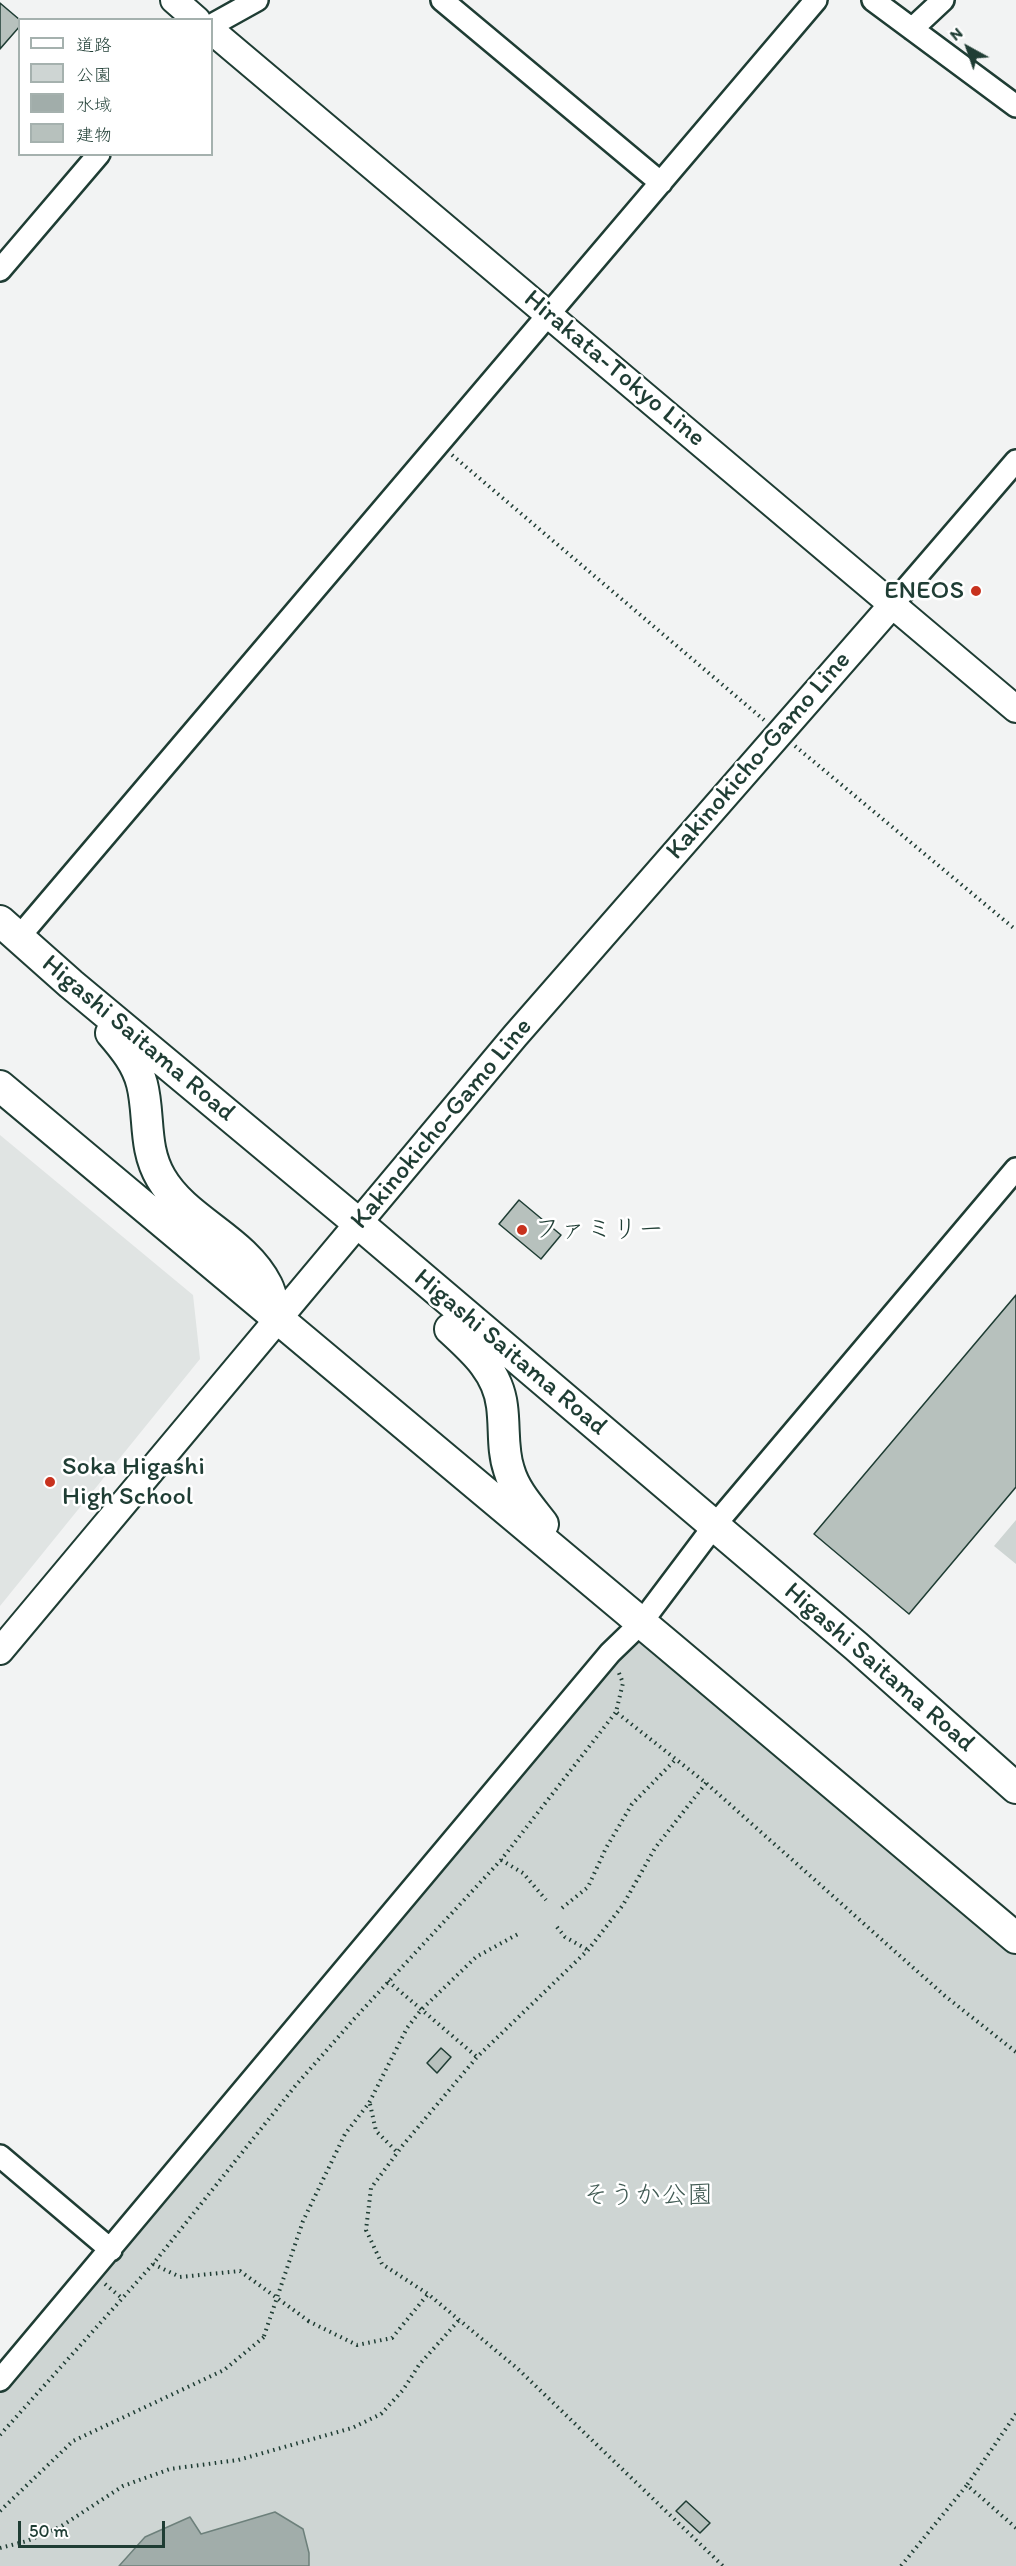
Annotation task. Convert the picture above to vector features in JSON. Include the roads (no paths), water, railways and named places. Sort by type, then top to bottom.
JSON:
[{"type":"highway","name":"Higashi Saitama Road","points":[[9,929],[71,984],[358,1223],[865,1654],[1016,1788]]},
{"type":"highway","points":[[71,984],[134,1064],[142,1083],[146,1134],[152,1159],[160,1178],[175,1197],[252,1263],[267,1285],[278,1320]]},
{"type":"highway","points":[[0,1086],[278,1320],[572,1562],[641,1623],[1016,1938]]},
{"type":"highway","points":[[358,1223],[373,1256],[391,1277],[477,1352],[487,1366],[502,1404],[508,1470],[517,1489],[572,1562]]},
{"type":"main road","points":[[174,0],[195,18]]},
{"type":"main road","name":"Hirakata-Tokyo Line","points":[[213,32],[1016,709]]},
{"type":"main road","name":"Kakinokicho-Gamo Line","points":[[0,1651],[515,1036],[892,604]]},
{"type":"street","points":[[213,24],[257,0]]},
{"type":"street","points":[[442,0],[661,183]]},
{"type":"street","points":[[9,929],[440,444],[816,0]]},
{"type":"street","points":[[873,0],[1016,106]]},
{"type":"street","points":[[912,29],[943,0]]},
{"type":"street","points":[[0,270],[97,156]]},
{"type":"street","points":[[892,604],[1016,461]]},
{"type":"street","points":[[0,2380],[610,1653],[641,1623],[714,1526],[1016,1169]]},
{"type":"street","points":[[0,2156],[111,2250]]},
{"type":"water","points":[[275,2512],[303,2529],[309,2553],[309,2566],[119,2566],[145,2537],[190,2517],[201,2534]]},
{"type":"place","name":"ENEOS","points":[[976,591]]},
{"type":"place","name":"ファミリー","points":[[522,1230]]},
{"type":"place","name":"Soka Higashi High School","points":[[50,1482]]},
{"type":"park label","name":"そうか公園","points":[[648,2196]]}]
